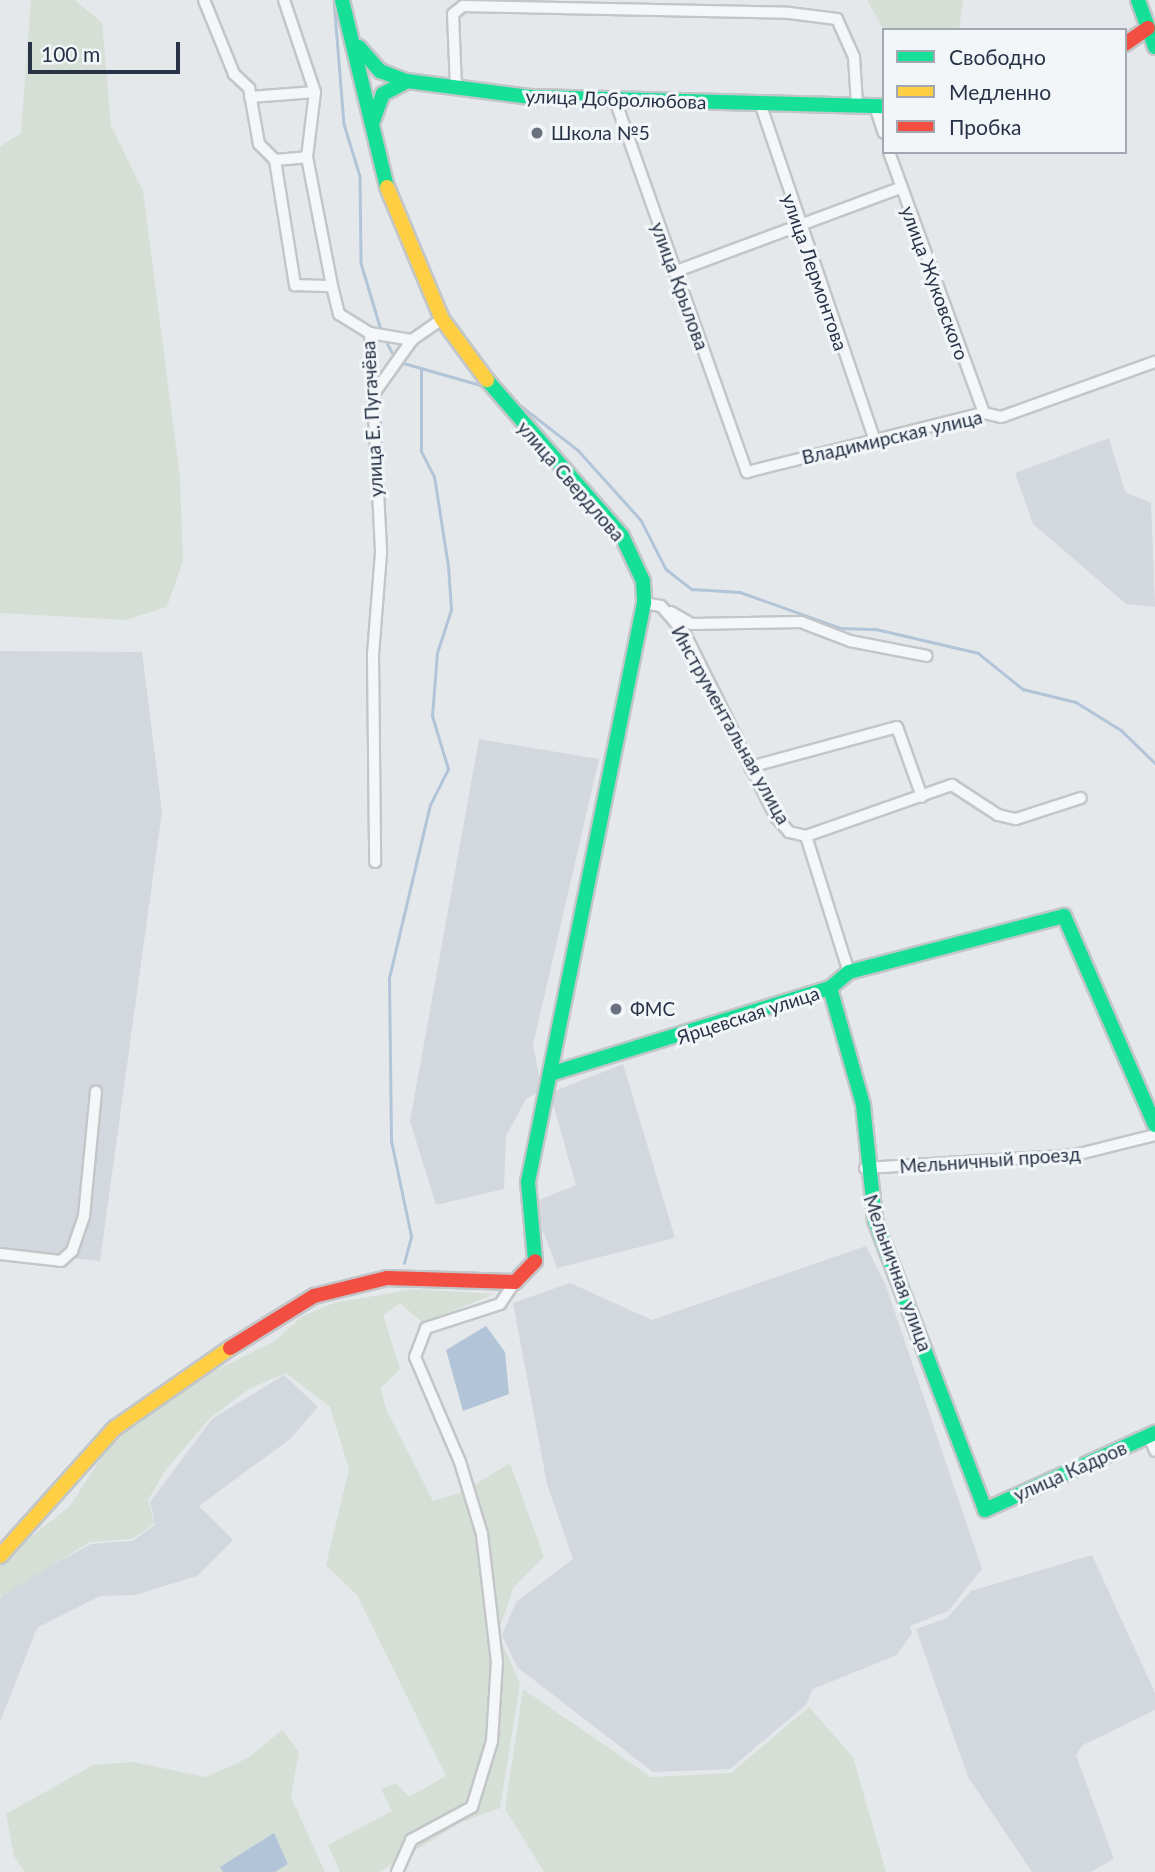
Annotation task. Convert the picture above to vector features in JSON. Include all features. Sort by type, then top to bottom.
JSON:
[{"type":"street","points":[[204,0],[250,97],[259,144],[275,160],[295,285],[331,286]]},
{"type":"street","name":"улица Е. Пугачёва","points":[[284,0],[315,92],[307,157],[331,286],[340,314],[370,333],[381,553],[373,655],[375,862]]},
{"type":"street","name":"улица Свердлова","points":[[342,0],[356,42],[388,190],[442,319],[512,413],[622,536],[639,569],[644,603],[528,1182],[535,1265],[515,1282]]},
{"type":"street","points":[[1138,0],[1155,47]]},
{"type":"street","points":[[456,88],[453,14],[463,6],[789,13],[837,19],[854,57],[857,105]]},
{"type":"street","points":[[1127,43],[1148,28]]},
{"type":"street","name":"улица Добролюбова","points":[[356,42],[380,71],[407,81],[456,88],[615,100],[880,106]]},
{"type":"street","points":[[372,122],[383,94],[407,81]]},
{"type":"street","points":[[250,97],[315,92]]},
{"type":"street","name":"улица Крылова","points":[[615,100],[747,472]]},
{"type":"street","name":"улица Лермонтова","points":[[760,103],[797,227],[875,440]]},
{"type":"street","name":"улица Жуковского","points":[[890,154],[984,413]]},
{"type":"street","points":[[275,160],[307,157]]},
{"type":"street","points":[[674,272],[900,188]]},
{"type":"street","points":[[375,393],[412,340],[442,319]]},
{"type":"street","points":[[370,333],[412,340]]},
{"type":"street","name":"Владимирская улица","points":[[747,472],[984,413],[1001,417],[1155,362]]},
{"type":"street","name":"Инструментальная улица","points":[[644,603],[661,606],[684,632],[776,817],[789,832],[806,836],[849,972]]},
{"type":"street","points":[[661,606],[692,624],[801,622],[850,641],[927,656]]},
{"type":"street","points":[[750,766],[897,727],[922,797]]},
{"type":"street","points":[[806,836],[952,785],[998,815],[1016,819],[1082,798]]},
{"type":"street","name":"Ярцевская улица","points":[[550,1074],[576,1071],[830,988],[849,972],[1065,916],[1155,1125]]},
{"type":"street","name":"Мельничная улица","points":[[830,988],[863,1105],[865,1168],[875,1220],[985,1510]]},
{"type":"street","points":[[0,1254],[61,1261],[72,1251],[84,1216],[96,1092]]},
{"type":"street","name":"Мельничный проезд","points":[[865,1168],[1075,1155],[1155,1135]]},
{"type":"street","points":[[0,1556],[115,1428],[157,1393],[314,1296],[387,1278],[515,1282]]},
{"type":"street","points":[[397,1872],[411,1840],[472,1807],[492,1741],[497,1661],[482,1534],[460,1462],[415,1357],[426,1328],[500,1304],[515,1282]]},
{"type":"street","points":[[1152,1434],[1155,1451]]},
{"type":"street","name":"улица Кадров","points":[[985,1510],[1152,1434]]},
{"type":"shaded area","points":[[31,0],[75,0],[102,23],[111,126],[143,191],[180,477],[183,560],[167,607],[125,620],[0,613],[0,147],[21,133]]},
{"type":"shaded area","points":[[867,0],[963,0],[959,28],[883,28]]},
{"type":"shaded area","points":[[1109,438],[1125,492],[1151,503],[1155,607],[1126,604],[1033,524],[1015,473]]},
{"type":"shaded area","points":[[0,651],[142,652],[162,811],[100,1261],[0,1250]]},
{"type":"shaded area","points":[[479,739],[599,759],[533,1045],[542,1090],[526,1099],[506,1136],[504,1189],[436,1205],[410,1121]]},
{"type":"shaded area","points":[[623,1064],[675,1238],[557,1268],[532,1203],[576,1185],[550,1093]]},
{"type":"shaded area","points":[[866,1246],[886,1286],[982,1569],[948,1611],[910,1626],[912,1633],[897,1655],[813,1689],[806,1705],[730,1769],[653,1772],[517,1667],[502,1635],[516,1602],[573,1559],[547,1484],[513,1303],[570,1283],[652,1320]]},
{"type":"shaded area","points":[[414,1289],[494,1294],[423,1323],[400,1303],[383,1315],[400,1369],[381,1388],[386,1409],[433,1501],[463,1492],[510,1463],[544,1557],[513,1588],[498,1634],[520,1684],[500,1808],[462,1822],[379,1872],[340,1872],[328,1845],[392,1811],[381,1789],[396,1783],[409,1797],[446,1776],[357,1595],[326,1565],[349,1469],[330,1407],[286,1373],[249,1389],[210,1418],[165,1471],[148,1500],[154,1524],[132,1539],[90,1542],[0,1597],[0,1561],[69,1507],[116,1435],[163,1396],[275,1341],[301,1317],[334,1303]]},
{"type":"shaded area","points":[[284,1375],[318,1407],[290,1439],[199,1506],[233,1540],[197,1576],[135,1595],[100,1596],[37,1628],[0,1722],[0,1599],[6,1590],[91,1544],[132,1541],[155,1525],[150,1502],[212,1419]]},
{"type":"shaded area","points":[[1092,1555],[1155,1693],[1155,1710],[1083,1745],[1076,1755],[1114,1859],[1091,1872],[1032,1872],[968,1777],[916,1629],[947,1618],[971,1591]]},
{"type":"shaded area","points":[[523,1689],[651,1777],[731,1773],[809,1707],[853,1757],[886,1872],[544,1872],[505,1809]]},
{"type":"shaded area","points":[[282,1730],[299,1752],[291,1797],[325,1872],[275,1872],[288,1864],[221,1867],[223,1872],[25,1872],[14,1856],[6,1814],[93,1765],[133,1762],[206,1777],[248,1758]]},
{"type":"water","points":[[486,1326],[505,1352],[509,1394],[463,1411],[446,1350]]},
{"type":"water","points":[[274,1833],[288,1864],[275,1872],[223,1872],[220,1867]]},
{"type":"waterway","points":[[334,0],[344,124],[360,176],[361,263],[382,333]]},
{"type":"waterway","points":[[385,339],[395,358]]},
{"type":"waterway","points":[[400,362],[484,386]]},
{"type":"waterway","points":[[404,1263],[411,1236],[391,1141],[389,978],[430,805],[448,769],[432,716],[437,653],[451,610],[448,566],[434,477],[421,451],[421,369]]},
{"type":"waterway","points":[[507,395],[578,450],[641,520],[666,569],[692,589],[740,592],[841,628],[876,629],[978,653],[1023,689],[1076,702],[1121,730],[1155,763]]},
{"type":"traffic: fast","points":[[342,0],[387,187]]},
{"type":"traffic: fast","points":[[1138,0],[1155,47]]},
{"type":"traffic: fast","points":[[359,47],[380,71],[406,81]]},
{"type":"traffic: fast","points":[[373,121],[383,94],[407,81],[531,97],[882,106]]},
{"type":"traffic: fast","points":[[487,380],[622,536],[643,581],[644,603],[528,1182],[535,1261]]},
{"type":"traffic: fast","points":[[550,1074],[830,988],[849,972],[1064,916],[1155,1125]]},
{"type":"traffic: fast","points":[[830,988],[863,1105],[875,1220],[985,1510],[1155,1433]]},
{"type":"traffic: slow","points":[[387,187],[442,319],[487,380]]},
{"type":"traffic: slow","points":[[0,1556],[115,1428],[230,1348]]},
{"type":"traffic: jam","points":[[1127,43],[1148,28]]},
{"type":"traffic: jam","points":[[230,1348],[314,1296],[387,1278],[515,1282],[535,1261]]},
{"type":"place","name":"Школа №5","points":[[537,133]]},
{"type":"place","name":"ФМС","points":[[616,1009]]}]
